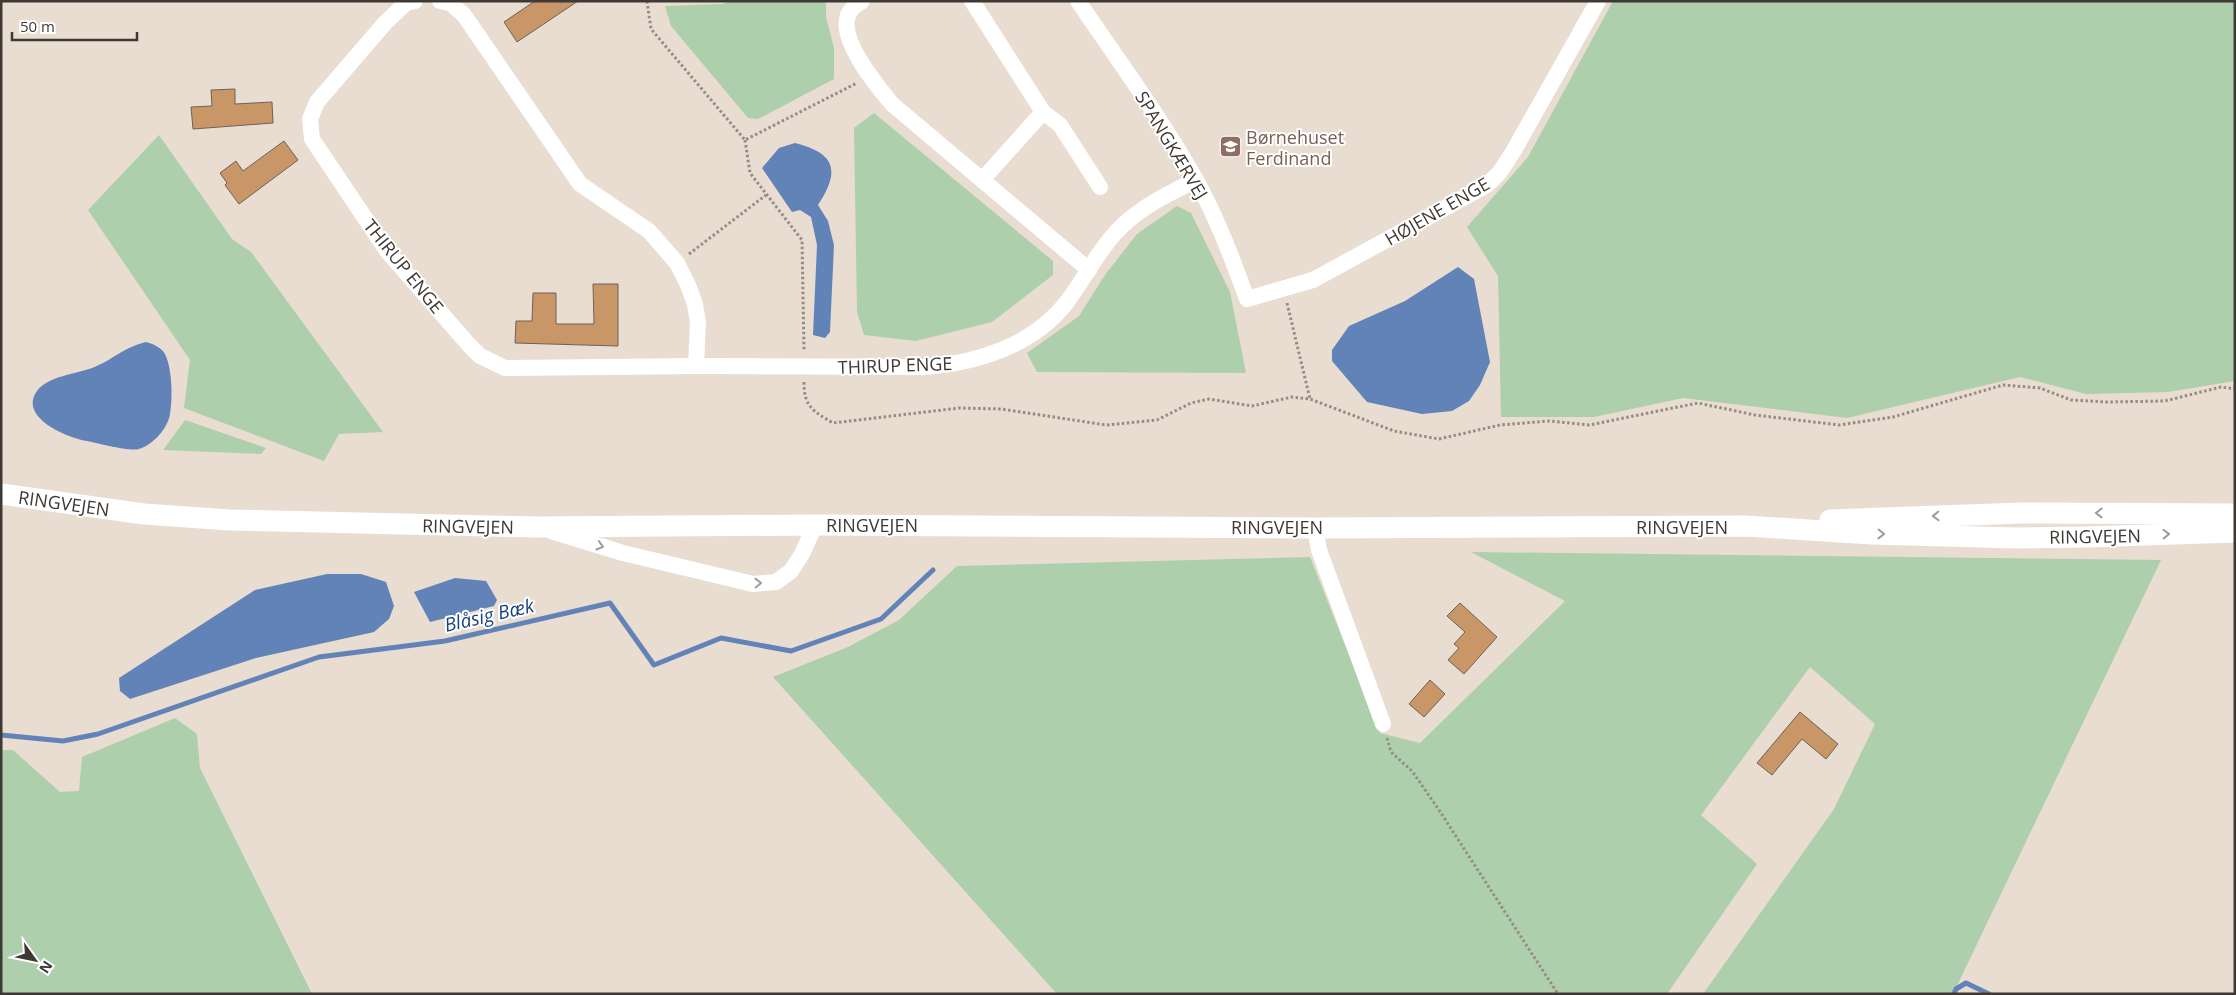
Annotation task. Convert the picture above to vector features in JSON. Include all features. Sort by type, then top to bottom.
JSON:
[{"type":"main road","name":"RINGVEJEN","points":[[1,494],[144,514],[230,520],[536,527],[815,525],[1315,528],[1745,526],[1873,518],[2012,513],[2235,514]]},
{"type":"main road","name":"RINGVEJEN","points":[[1745,526],[1871,534],[2017,538],[2235,532]]},
{"type":"street","name":"THIRUP ENGE","points":[[415,1],[406,3],[385,23],[317,102],[310,119],[312,139],[387,251],[474,351],[492,363],[505,368],[696,366],[922,367],[954,365],[997,352],[1037,330],[1065,304],[1122,226],[1152,202],[1196,180]]},
{"type":"street","points":[[440,1],[450,3],[464,15],[580,184],[649,231],[677,263],[695,304],[698,324],[696,366]]},
{"type":"street","points":[[862,1],[853,7],[847,17],[847,28],[855,51],[868,76],[892,104],[1090,270]]},
{"type":"street","points":[[972,1],[1043,112],[1060,125],[1100,187]]},
{"type":"street","name":"SPANGKÆRVEJ","points":[[1078,1],[1155,115],[1196,180],[1227,242],[1247,299]]},
{"type":"street","name":"HØJENE ENGE","points":[[1247,299],[1284,290],[1313,280],[1487,185],[1500,172],[1513,152],[1598,1]]},
{"type":"street","points":[[982,180],[1043,112]]},
{"type":"street","points":[[536,527],[623,553],[753,584],[776,582],[791,571],[802,554],[815,525]]},
{"type":"street","points":[[1315,528],[1319,550],[1383,724]]},
{"type":"path","points":[[648,1],[651,29],[745,140],[868,76]]},
{"type":"path","points":[[677,263],[766,194]]},
{"type":"path","points":[[1284,290],[1310,399]]},
{"type":"path","points":[[1276,401],[1292,397],[1310,399],[1394,431],[1439,439],[1500,425],[1549,421],[1588,425],[1698,403],[1755,415],[1839,425],[1893,417],[2003,384],[2040,388],[2071,400],[2107,402],[2165,401],[2221,387],[2235,389]]},
{"type":"path","points":[[1383,724],[1391,752],[1412,771],[1558,994]]},
{"type":"green space","points":[[729,1],[826,1],[826,17],[834,48],[834,79],[758,119],[748,118],[671,26],[665,6],[723,4]]},
{"type":"green space","points":[[1613,1],[2235,1],[2235,381],[2168,392],[2086,394],[2020,377],[1847,418],[1683,398],[1594,417],[1501,417],[1498,276],[1467,227],[1528,157]]},
{"type":"green space","points":[[874,113],[1053,261],[1053,275],[992,322],[916,341],[864,335],[857,312],[854,128]]},
{"type":"green space","points":[[159,135],[232,239],[251,252],[383,432],[339,434],[324,461],[184,408],[190,360],[88,210]]},
{"type":"green space","points":[[1177,206],[1191,213],[1230,292],[1246,373],[1037,372],[1027,353],[1079,316],[1105,275],[1137,234]]},
{"type":"green space","points":[[185,420],[266,448],[261,454],[163,450]]},
{"type":"green space","points":[[1471,552],[2161,560],[1953,994],[1703,994],[1834,809],[1875,724],[1810,667],[1701,815],[1757,864],[1667,994],[1057,994],[773,677],[848,647],[899,620],[957,566],[1310,557],[1380,733],[1420,743],[1565,601]]},
{"type":"green space","points":[[175,718],[197,734],[200,768],[312,994],[1,994],[1,750],[13,750],[60,792],[79,791],[82,757]]},
{"type":"water","points":[[795,143],[819,152],[830,165],[830,182],[818,205],[828,221],[834,245],[830,332],[825,338],[813,335],[817,245],[811,217],[800,210],[792,212],[762,168],[779,148]]},
{"type":"water","points":[[1458,267],[1474,279],[1490,362],[1480,385],[1469,401],[1452,411],[1422,414],[1367,402],[1332,361],[1332,350],[1349,326],[1405,301]]},
{"type":"water","points":[[146,342],[159,348],[165,354],[169,367],[172,392],[169,419],[163,430],[149,444],[135,450],[78,439],[57,431],[39,417],[34,409],[33,400],[37,391],[42,386],[55,379],[92,368],[130,347]]},
{"type":"water","points":[[327,574],[361,574],[386,582],[394,606],[389,619],[374,632],[256,658],[130,699],[120,691],[119,678],[255,590]]},
{"type":"water","points":[[455,578],[486,581],[497,600],[494,606],[430,622],[414,592]]},
{"type":"building","points":[[535,1],[578,1],[517,42],[504,22]]},
{"type":"building","points":[[235,89],[235,104],[272,102],[273,123],[193,129],[191,107],[212,106],[211,90]]},
{"type":"building","points":[[284,141],[298,160],[239,204],[225,185],[227,183],[220,173],[236,161],[243,171]]},
{"type":"building","points":[[593,284],[618,284],[618,346],[515,343],[516,321],[532,321],[533,293],[556,293],[556,324],[594,324]]},
{"type":"building","points":[[1460,603],[1497,637],[1464,674],[1448,660],[1459,648],[1454,644],[1465,632],[1447,616]]},
{"type":"building","points":[[1430,680],[1445,694],[1424,717],[1409,704]]},
{"type":"building","points":[[1800,712],[1838,744],[1826,759],[1802,739],[1772,775],[1757,763]]},
{"type":"waterway","name":"Blåsig Bæk","points":[[1,735],[63,741],[98,734],[319,657],[445,641],[610,603],[654,665],[721,638],[791,651],[881,619],[933,570]]},
{"type":"waterway","points":[[1954,994],[1956,989],[1966,983],[1989,994]]},
{"type":"place","name":"Børnehuset Ferdinand","points":[[1230,147]]}]
